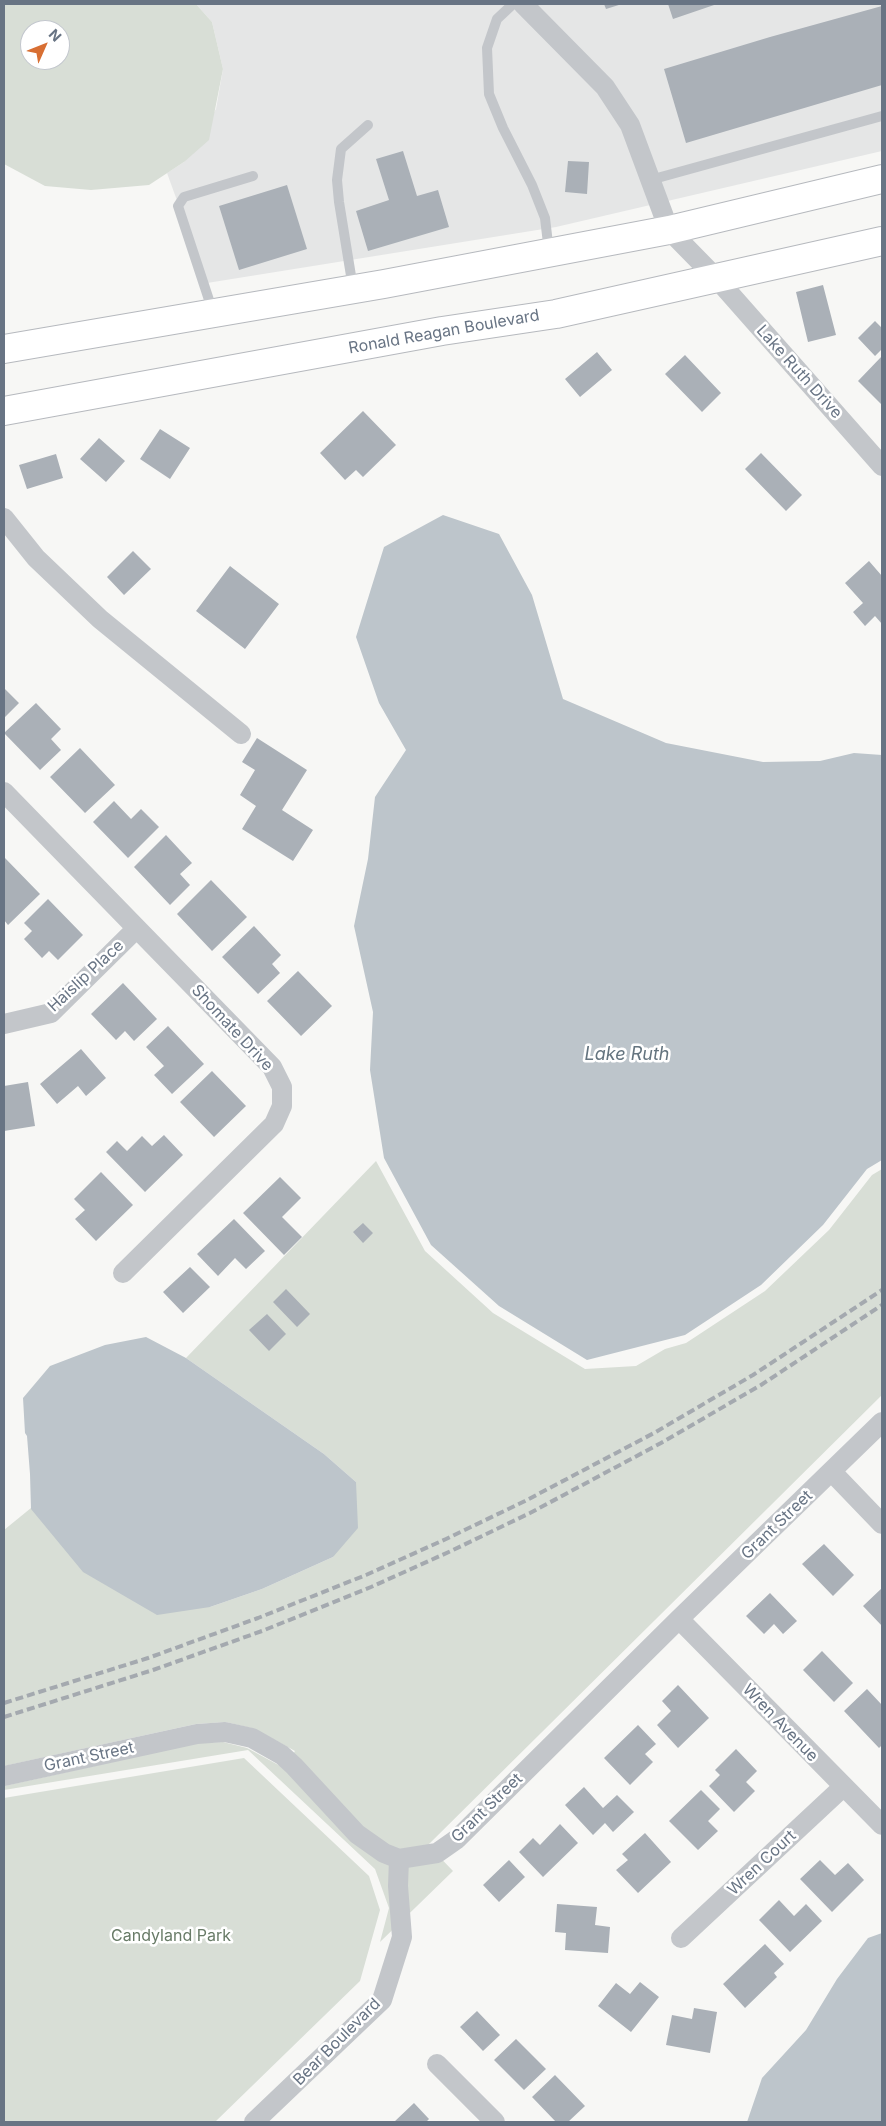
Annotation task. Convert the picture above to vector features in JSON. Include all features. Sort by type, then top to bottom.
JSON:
[{"type":"main road","points":[[4,349],[353,289],[669,230],[882,179]]},
{"type":"main road","name":"Ronald Reagan Boulevard","points":[[4,411],[442,331],[556,314],[882,241]]},
{"type":"street","points":[[523,4],[605,87],[630,125],[669,230]]},
{"type":"street","name":"Lake Ruth Drive","points":[[669,230],[717,279],[882,466]]},
{"type":"street","points":[[4,518],[36,558],[100,620],[241,734]]},
{"type":"street","name":"Shomate Drive","points":[[4,792],[272,1067],[282,1087],[282,1106],[274,1124],[123,1272]]},
{"type":"street","name":"Haislip Place","points":[[4,1024],[50,1013],[136,928]]},
{"type":"street","name":"Grant Street","points":[[4,1776],[197,1734],[225,1732],[252,1738],[282,1755],[357,1834],[384,1853],[400,1859],[437,1853],[457,1839],[679,1619],[882,1422]]},
{"type":"street","points":[[832,1472],[882,1524]]},
{"type":"street","name":"Wren Avenue","points":[[679,1619],[882,1826]]},
{"type":"street","name":"Wren Court","points":[[681,1938],[843,1787]]},
{"type":"street","name":"Bear Boulevard","points":[[254,2122],[382,2000],[402,1937],[398,1886],[400,1859]]},
{"type":"street","points":[[437,2064],[493,2122]]},
{"type":"lane","points":[[513,4],[498,19],[487,48],[489,94],[503,128],[532,184],[545,218],[549,253]]},
{"type":"lane","points":[[650,180],[882,116]]},
{"type":"lane","points":[[353,289],[337,180],[341,149],[368,125]]},
{"type":"lane","points":[[213,313],[178,206],[184,196],[252,176]]},
{"type":"shaded area","points":[[196,4],[882,4],[882,151],[556,227],[207,283],[167,173],[184,162],[216,109],[223,69],[212,22]]},
{"type":"green space","points":[[4,4],[196,4],[212,22],[223,69],[209,140],[184,162],[149,185],[91,190],[45,186],[4,164]]},
{"type":"green space","points":[[376,1161],[425,1251],[493,1313],[585,1369],[636,1366],[665,1349],[686,1343],[765,1291],[829,1230],[872,1175],[882,1169],[882,1395],[428,1845],[453,1871],[380,1942],[389,1908],[375,1869],[248,1750],[4,1790],[4,1786],[198,1743],[223,1742],[247,1748],[284,1768],[295,1751],[255,1729],[226,1722],[196,1724],[4,1766],[4,1530],[31,1508],[210,1607],[262,1589],[333,1557],[356,1482],[324,1454],[186,1358]]},
{"type":"green space","name":"Candyland Park","points":[[244,1758],[369,1876],[380,1910],[360,1981],[215,2122],[4,2122],[4,1798]]},
{"type":"water","name":"Lake Ruth","points":[[443,515],[499,534],[532,595],[563,699],[666,743],[763,762],[820,761],[854,753],[882,755],[882,1160],[867,1169],[823,1225],[761,1285],[685,1335],[587,1360],[499,1306],[431,1245],[384,1158],[370,1070],[373,1012],[354,926],[368,859],[375,797],[406,750],[379,703],[356,637],[384,547]]},
{"type":"water","points":[[146,1337],[186,1358],[324,1454],[356,1482],[358,1528],[333,1557],[262,1589],[210,1607],[157,1615],[83,1572],[31,1509],[30,1474],[23,1398],[50,1366],[105,1345]]},
{"type":"water","points":[[882,1933],[882,2122],[747,2122],[762,2078],[806,2030],[837,1979],[868,1938]]},
{"type":"building","points":[[604,4],[622,4],[606,9]]},
{"type":"building","points":[[668,4],[717,4],[673,19]]},
{"type":"building","points":[[882,6],[882,85],[686,143],[664,69]]},
{"type":"building","points":[[403,151],[417,196],[438,190],[449,227],[368,251],[356,211],[389,200],[376,159]]},
{"type":"building","points":[[568,161],[589,162],[587,194],[565,192]]},
{"type":"building","points":[[287,185],[307,249],[239,270],[219,206]]},
{"type":"building","points":[[823,285],[836,335],[808,342],[796,292]]},
{"type":"building","points":[[875,321],[882,328],[882,349],[875,356],[858,338]]},
{"type":"building","points":[[597,352],[612,370],[580,397],[565,379]]},
{"type":"building","points":[[685,355],[721,393],[702,412],[665,374]]},
{"type":"building","points":[[882,356],[882,405],[858,381]]},
{"type":"building","points":[[363,411],[396,445],[363,477],[356,470],[345,480],[320,453]]},
{"type":"building","points":[[160,429],[190,448],[170,479],[140,459]]},
{"type":"building","points":[[99,438],[125,461],[106,482],[80,459]]},
{"type":"building","points":[[761,453],[802,495],[786,511],[745,469]]},
{"type":"building","points":[[56,454],[63,478],[27,489],[19,465]]},
{"type":"building","points":[[133,551],[151,569],[124,595],[107,577]]},
{"type":"building","points":[[869,561],[882,576],[882,624],[875,616],[865,626],[853,612],[863,603],[845,583]]},
{"type":"building","points":[[230,566],[279,604],[245,649],[196,611]]},
{"type":"building","points":[[4,688],[19,703],[4,718]]},
{"type":"building","points":[[36,703],[61,729],[51,739],[61,750],[40,770],[4,733]]},
{"type":"building","points":[[257,738],[307,770],[282,810],[313,830],[293,861],[242,829],[256,806],[240,795],[255,770],[242,762]]},
{"type":"building","points":[[80,748],[115,785],[85,813],[50,777]]},
{"type":"building","points":[[114,801],[131,819],[141,809],[159,827],[128,858],[93,822]]},
{"type":"building","points":[[166,835],[192,863],[180,874],[190,885],[170,905],[134,867]]},
{"type":"building","points":[[5,858],[40,894],[8,925],[4,920]]},
{"type":"building","points":[[211,880],[247,917],[212,951],[177,914]]},
{"type":"building","points":[[48,899],[83,935],[58,960],[49,951],[42,958],[24,939],[32,931],[24,923]]},
{"type":"building","points":[[254,926],[281,955],[272,964],[280,973],[258,994],[222,957]]},
{"type":"building","points":[[298,971],[332,1006],[301,1036],[267,1001]]},
{"type":"building","points":[[123,983],[157,1019],[134,1041],[125,1031],[116,1040],[91,1014]]},
{"type":"building","points":[[168,1026],[204,1064],[172,1094],[154,1075],[164,1066],[146,1047]]},
{"type":"building","points":[[81,1049],[106,1078],[86,1096],[78,1086],[57,1104],[40,1084]]},
{"type":"building","points":[[212,1071],[246,1106],[214,1137],[180,1102]]},
{"type":"building","points":[[28,1082],[35,1126],[4,1131],[4,1086]]},
{"type":"building","points":[[164,1135],[183,1155],[145,1192],[106,1152],[117,1141],[127,1151],[142,1136],[152,1146]]},
{"type":"building","points":[[101,1172],[133,1205],[96,1241],[75,1219],[85,1210],[74,1199]]},
{"type":"building","points":[[280,1177],[301,1198],[282,1217],[302,1237],[284,1255],[243,1213]]},
{"type":"building","points":[[234,1219],[265,1251],[246,1269],[235,1258],[218,1276],[197,1254]]},
{"type":"building","points":[[363,1223],[373,1233],[363,1243],[353,1232]]},
{"type":"building","points":[[190,1267],[210,1287],[183,1313],[163,1292]]},
{"type":"building","points":[[286,1289],[310,1314],[297,1327],[273,1302]]},
{"type":"building","points":[[267,1314],[286,1334],[269,1351],[249,1330]]},
{"type":"building","points":[[824,1544],[854,1575],[833,1596],[802,1564]]},
{"type":"building","points":[[882,1588],[882,1626],[863,1606]]},
{"type":"building","points":[[770,1593],[797,1621],[783,1634],[774,1624],[764,1634],[746,1616]]},
{"type":"building","points":[[822,1651],[853,1683],[834,1702],[803,1670]]},
{"type":"building","points":[[678,1685],[709,1718],[678,1748],[657,1725],[671,1711],[662,1701]]},
{"type":"building","points":[[867,1689],[882,1705],[882,1745],[879,1748],[844,1711]]},
{"type":"building","points":[[638,1725],[656,1744],[645,1754],[653,1762],[630,1785],[604,1758]]},
{"type":"building","points":[[736,1749],[757,1771],[746,1782],[755,1791],[734,1812],[709,1786],[720,1775],[715,1770]]},
{"type":"building","points":[[584,1787],[603,1808],[617,1795],[634,1812],[613,1832],[605,1823],[593,1835],[565,1805]]},
{"type":"building","points":[[701,1790],[720,1809],[708,1821],[718,1831],[698,1850],[669,1821]]},
{"type":"building","points":[[560,1824],[578,1843],[543,1877],[519,1852],[533,1838],[540,1845]]},
{"type":"building","points":[[645,1833],[671,1862],[638,1893],[616,1870],[628,1860],[622,1854]]},
{"type":"building","points":[[509,1860],[525,1877],[499,1902],[483,1885]]},
{"type":"building","points":[[820,1860],[835,1875],[848,1863],[864,1880],[832,1912],[800,1879]]},
{"type":"building","points":[[779,1900],[794,1916],[806,1904],[822,1921],[790,1952],[759,1920]]},
{"type":"building","points":[[557,1904],[597,1907],[595,1925],[610,1927],[608,1953],[565,1950],[566,1933],[555,1932]]},
{"type":"building","points":[[765,1944],[784,1964],[774,1973],[777,1977],[745,2008],[723,1984]]},
{"type":"building","points":[[640,1982],[659,1997],[631,2032],[598,2006],[616,1983],[630,1994]]},
{"type":"building","points":[[694,2008],[717,2012],[710,2053],[666,2045],[672,2015],[692,2019]]},
{"type":"building","points":[[477,2011],[500,2035],[483,2051],[460,2027]]},
{"type":"building","points":[[516,2039],[546,2069],[524,2090],[494,2060]]},
{"type":"building","points":[[555,2075],[585,2106],[568,2122],[556,2122],[532,2097]]},
{"type":"building","points":[[414,2103],[429,2119],[426,2122],[394,2122]]},
{"type":"railway","points":[[4,1703],[148,1658],[258,1618],[366,1575],[446,1539],[525,1501],[654,1433],[753,1375],[882,1290]]},
{"type":"railway","points":[[4,1717],[153,1670],[262,1631],[371,1587],[451,1551],[530,1513],[661,1443],[761,1385],[882,1305]]}]
